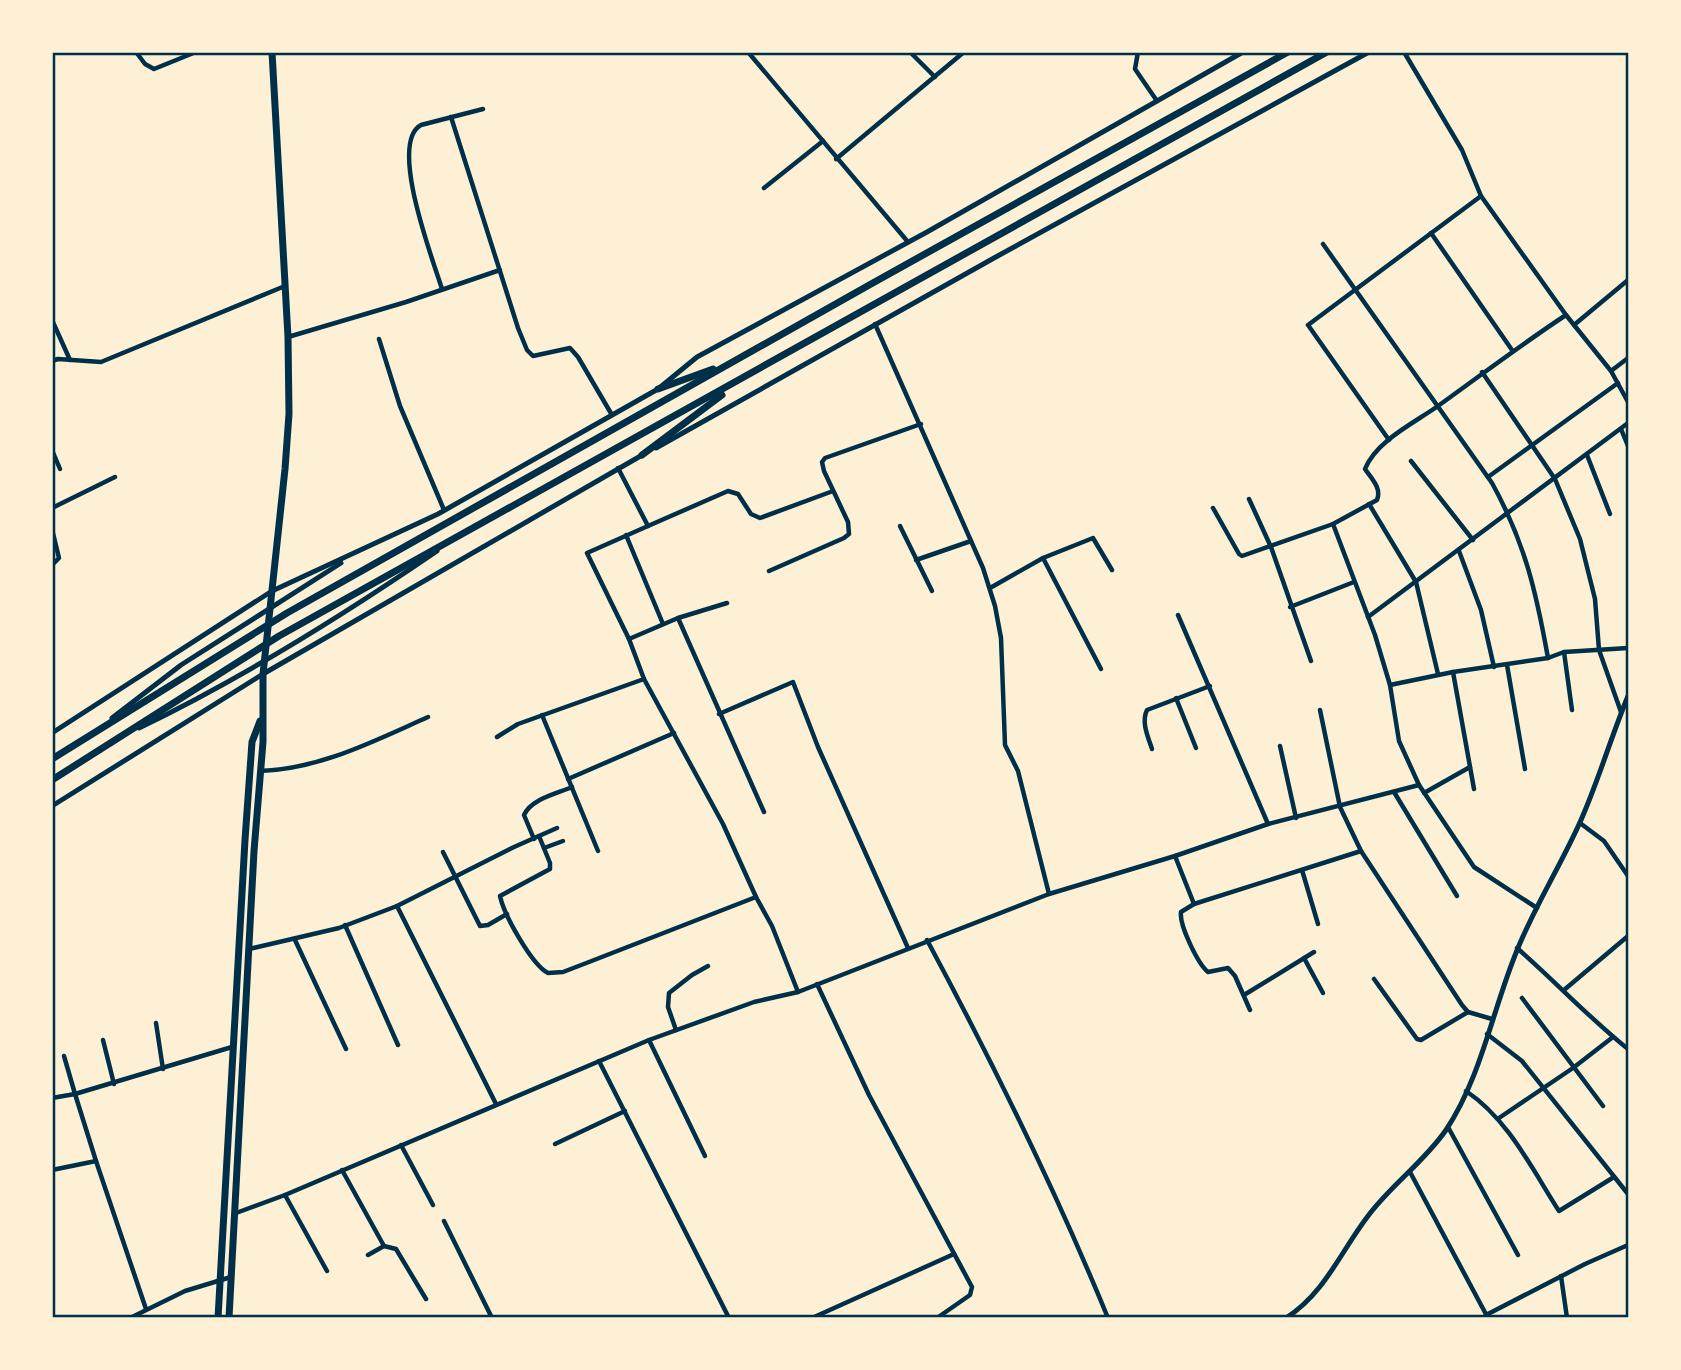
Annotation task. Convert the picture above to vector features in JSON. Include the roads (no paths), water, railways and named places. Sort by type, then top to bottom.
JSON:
[{"type":"main road","points":[[229,1318],[260,771],[263,674],[289,414],[288,337],[272,52]]},
{"type":"main road","points":[[52,759],[287,613],[1288,52]]},
{"type":"main road","points":[[52,780],[279,636],[1326,52]]},
{"type":"main road","points":[[658,389],[732,363]]},
{"type":"main road","points":[[642,455],[751,374]]},
{"type":"main road","points":[[218,1318],[252,742],[262,718]]},
{"type":"street","points":[[136,52],[145,64],[155,69],[196,52]]},
{"type":"street","points":[[748,52],[908,243]]},
{"type":"street","points":[[910,52],[935,77]]},
{"type":"street","points":[[836,159],[964,52]]},
{"type":"street","points":[[1138,52],[1135,69],[1157,102]]},
{"type":"street","points":[[52,806],[263,674],[618,468],[1369,52]]},
{"type":"street","points":[[1404,52],[1462,150],[1480,196],[1566,315],[1611,371],[1629,402]]},
{"type":"street","points":[[52,733],[272,591],[444,510],[658,389],[697,358],[908,243],[1240,53]]},
{"type":"street","points":[[442,289],[410,184],[410,151],[414,131],[416,127],[483,109]]},
{"type":"street","points":[[451,117],[527,350],[533,356],[570,348],[612,415]]},
{"type":"street","points":[[764,188],[823,141]]},
{"type":"street","points":[[1389,440],[1308,325],[1480,196]]},
{"type":"street","points":[[1431,233],[1512,350]]},
{"type":"street","points":[[1323,244],[1439,405],[1488,477],[1509,514],[1531,573],[1548,658]]},
{"type":"street","points":[[288,337],[499,270]]},
{"type":"street","points":[[1574,325],[1629,280]]},
{"type":"street","points":[[52,361],[101,362],[285,286]]},
{"type":"street","points":[[1213,508],[1239,554],[1247,556],[1334,524],[1377,500],[1380,494],[1365,469],[1368,460],[1389,440],[1512,350],[1566,315]]},
{"type":"street","points":[[52,320],[70,360]]},
{"type":"street","points":[[875,324],[921,424],[990,588],[1001,638],[1005,744],[1018,771],[1049,894]]},
{"type":"street","points":[[379,339],[400,406],[444,510]]},
{"type":"street","points":[[1611,371],[1629,358]]},
{"type":"street","points":[[1482,372],[1555,479],[1580,539],[1595,599],[1599,650],[1621,713]]},
{"type":"street","points":[[1488,477],[1618,382]]},
{"type":"street","points":[[1368,617],[1629,423]]},
{"type":"street","points":[[769,571],[849,534],[848,522],[824,471],[822,462],[825,458],[921,424]]},
{"type":"street","points":[[1620,429],[1629,446]]},
{"type":"street","points":[[52,450],[60,468]]},
{"type":"street","points":[[1587,455],[1610,514]]},
{"type":"street","points":[[1411,461],[1473,540]]},
{"type":"street","points":[[618,468],[648,526]]},
{"type":"street","points":[[52,508],[115,477]]},
{"type":"street","points":[[798,992],[772,926],[723,824],[644,679],[629,639],[587,552],[728,491],[738,494],[751,514],[760,518],[833,491]]},
{"type":"street","points":[[1249,499],[1271,547],[1311,661]]},
{"type":"street","points":[[1369,504],[1416,582],[1438,674]]},
{"type":"street","points":[[1334,524],[1390,685],[1399,741],[1419,785],[1474,867],[1537,908]]},
{"type":"street","points":[[900,526],[932,591]]},
{"type":"street","points":[[52,529],[59,558],[52,565]]},
{"type":"street","points":[[626,535],[663,624]]},
{"type":"street","points":[[990,588],[1043,558],[1093,538],[1112,570]]},
{"type":"street","points":[[916,560],[971,541]]},
{"type":"street","points":[[117,739],[194,702],[363,602],[448,544]]},
{"type":"street","points":[[90,735],[181,665],[365,549]]},
{"type":"street","points":[[1459,550],[1481,610],[1494,667]]},
{"type":"street","points":[[1043,558],[1101,669]]},
{"type":"street","points":[[1290,607],[1355,582]]},
{"type":"street","points":[[629,639],[678,618],[727,603]]},
{"type":"street","points":[[1178,615],[1268,824]]},
{"type":"street","points":[[678,618],[764,812]]},
{"type":"street","points":[[1390,685],[1438,674],[1548,658],[1564,652],[1629,648]]},
{"type":"street","points":[[1564,652],[1572,710]]},
{"type":"street","points":[[1507,665],[1525,769]]},
{"type":"street","points":[[1453,672],[1474,789]]},
{"type":"street","points":[[496,737],[518,724],[644,679]]},
{"type":"street","points":[[719,714],[793,682],[818,747],[908,948]]},
{"type":"street","points":[[1152,749],[1144,716],[1147,710],[1210,686]]},
{"type":"street","points":[[1286,1318],[1322,1286],[1367,1217],[1384,1196],[1410,1172],[1447,1127],[1466,1091],[1517,948],[1580,822],[1599,779],[1629,696]]},
{"type":"street","points":[[1175,698],[1196,748]]},
{"type":"street","points":[[1320,710],[1340,807],[1361,851],[1468,1012],[1492,1019]]},
{"type":"street","points":[[542,715],[598,851]]},
{"type":"street","points":[[260,771],[285,771],[343,755],[428,717]]},
{"type":"street","points":[[569,779],[674,733]]},
{"type":"street","points":[[1280,746],[1296,818]]},
{"type":"street","points":[[1424,793],[1470,767]]},
{"type":"street","points":[[235,1213],[285,1195],[649,1040],[754,1002],[798,992],[1049,894],[1175,856],[1268,824],[1419,785]]},
{"type":"street","points":[[572,787],[527,808],[524,815],[544,848],[550,869],[502,893],[500,901],[535,963],[548,973],[562,972],[756,897]]},
{"type":"street","points":[[1394,792],[1457,896]]},
{"type":"street","points":[[1580,822],[1604,841],[1629,876]]},
{"type":"street","points":[[249,950],[295,940],[397,906],[557,828]]},
{"type":"street","points":[[544,848],[563,841]]},
{"type":"street","points":[[1250,1010],[1235,976],[1228,968],[1208,972],[1202,967],[1180,918],[1184,909],[1361,851]]},
{"type":"street","points":[[443,852],[480,926],[488,925],[507,914]]},
{"type":"street","points":[[1175,856],[1194,904]]},
{"type":"street","points":[[1302,870],[1318,924]]},
{"type":"street","points":[[397,906],[496,1104]]},
{"type":"street","points":[[345,925],[398,1045]]},
{"type":"street","points":[[1564,990],[1629,936]]},
{"type":"street","points":[[295,940],[346,1049]]},
{"type":"street","points":[[927,940],[983,1045],[1077,1242],[1108,1318]]},
{"type":"street","points":[[1517,948],[1629,1049]]},
{"type":"street","points":[[1244,995],[1314,952]]},
{"type":"street","points":[[1304,958],[1324,993]]},
{"type":"street","points":[[676,1031],[668,1007],[669,993],[708,966]]},
{"type":"street","points":[[1374,979],[1417,1040],[1430,1036],[1468,1012]]},
{"type":"street","points":[[817,984],[869,1094],[973,1291],[937,1318]]},
{"type":"street","points":[[1522,998],[1603,1106]]},
{"type":"street","points":[[156,1023],[163,1069]]},
{"type":"street","points":[[1487,1034],[1522,1061],[1629,1194]]},
{"type":"street","points":[[1499,1118],[1573,1068],[1613,1037]]},
{"type":"street","points":[[649,1040],[705,1156]]},
{"type":"street","points":[[103,1041],[114,1084]]},
{"type":"street","points":[[52,1098],[114,1084],[232,1047]]},
{"type":"street","points":[[64,1055],[96,1161],[146,1309]]},
{"type":"street","points":[[599,1060],[729,1318]]},
{"type":"street","points":[[1466,1091],[1484,1103],[1499,1118],[1559,1210],[1614,1177]]},
{"type":"street","points":[[555,1144],[625,1111]]},
{"type":"street","points":[[1447,1127],[1518,1255]]},
{"type":"street","points":[[401,1145],[433,1205]]},
{"type":"street","points":[[52,1170],[96,1161]]},
{"type":"street","points":[[342,1170],[384,1245],[396,1249],[426,1299]]},
{"type":"street","points":[[1410,1172],[1487,1316],[1561,1276],[1629,1245]]},
{"type":"street","points":[[285,1195],[327,1270]]},
{"type":"street","points":[[444,1221],[492,1318]]},
{"type":"street","points":[[368,1255],[384,1245]]},
{"type":"street","points":[[812,1318],[954,1254]]},
{"type":"street","points":[[1561,1276],[1567,1318]]},
{"type":"street","points":[[130,1318],[185,1292],[232,1277]]}]
